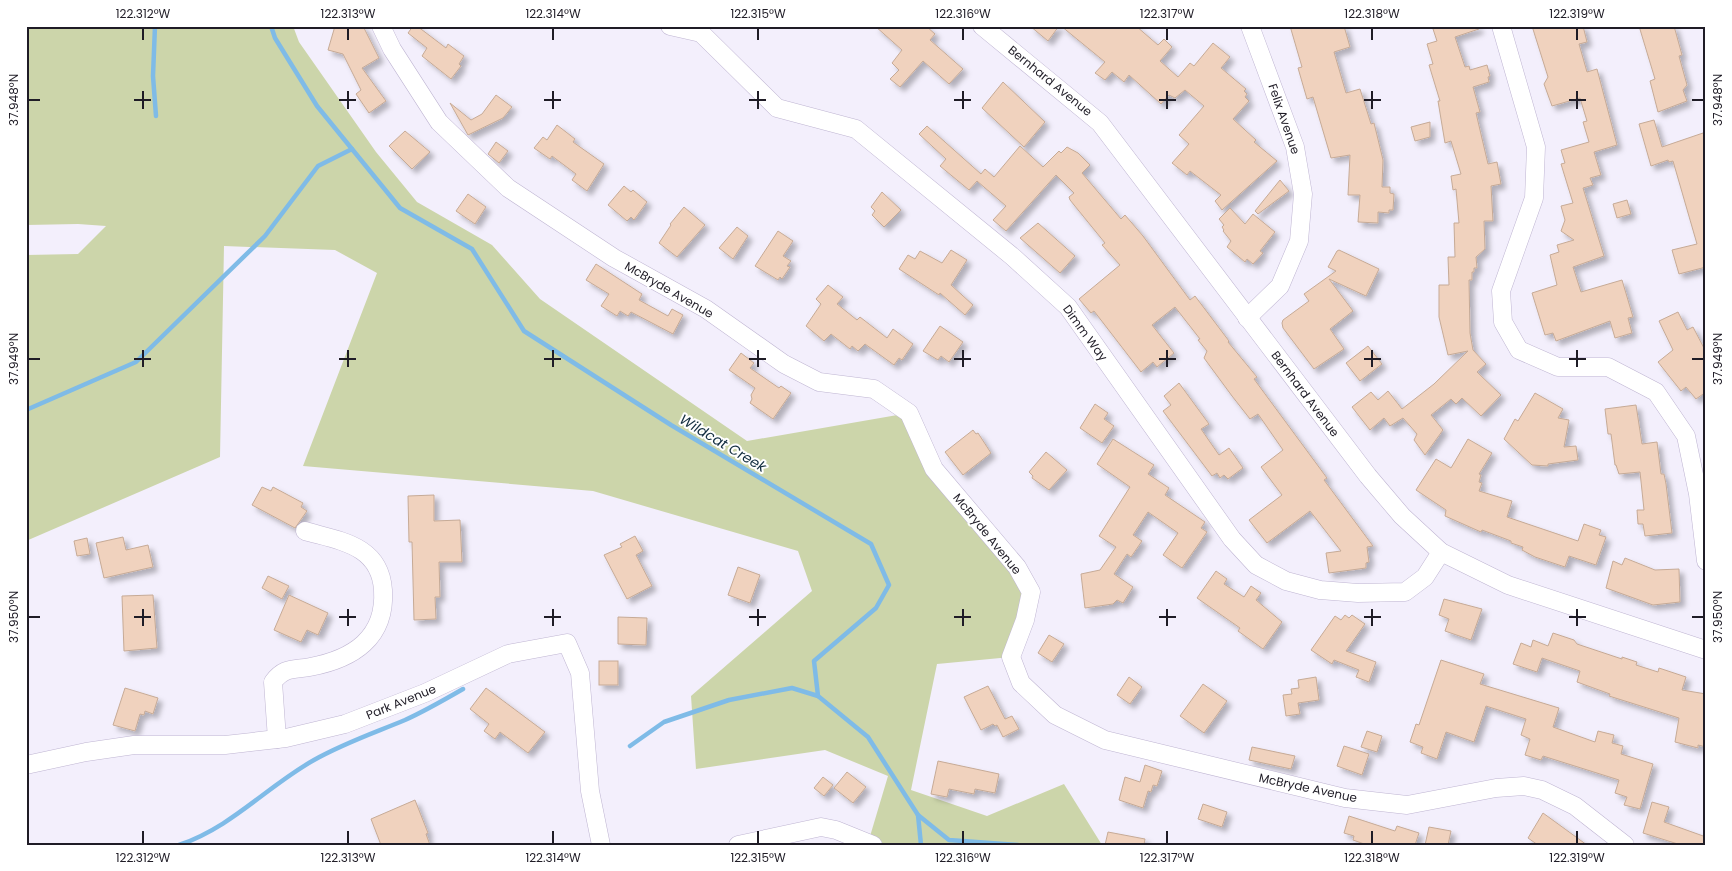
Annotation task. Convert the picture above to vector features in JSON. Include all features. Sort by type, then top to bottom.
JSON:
[{"type":"street","name":"McBryde Avenue","points":[[381,26],[392,49],[439,122],[508,188],[614,258],[706,310],[784,364],[820,382],[874,389],[909,413],[934,469],[1017,567],[1031,592],[1025,620],[1012,657],[1020,683],[1055,715],[1105,740],[1345,798],[1407,805],[1496,788],[1524,786],[1542,790],[1575,806],[1625,845]]},
{"type":"street","name":"Dimm Way","points":[[670,26],[701,33],[777,108],[856,129],[975,226],[1068,307],[1232,539],[1256,565],[1286,582],[1320,590],[1358,593],[1405,592],[1426,577],[1441,552]]},
{"type":"street","name":"Bernhard Avenue","points":[[982,26],[1100,123],[1368,476],[1402,516],[1441,552],[1508,585],[1706,650]]},
{"type":"street","name":"Felix Avenue","points":[[1247,318],[1280,286],[1299,241],[1303,194],[1295,147],[1250,26]]},
{"type":"street","points":[[1501,26],[1536,148],[1534,198],[1501,291],[1503,322],[1519,350],[1558,367],[1608,367],[1656,392],[1686,436],[1698,494],[1706,561]]},
{"type":"street","points":[[277,739],[274,682],[278,676],[285,670],[309,667],[349,655],[368,642],[376,629],[384,602],[382,584],[377,571],[370,557],[358,546],[305,530]]},
{"type":"street","name":"Park Avenue","points":[[26,765],[86,752],[134,745],[225,744],[277,739],[345,724],[425,693],[508,654],[567,643],[580,673],[590,791],[601,845]]},
{"type":"street","points":[[738,845],[821,827],[836,830],[873,845]]},
{"type":"green space","points":[[26,26],[293,26],[299,42],[376,152],[417,202],[492,245],[540,299],[747,441],[909,413],[934,469],[1031,592],[1011,657],[937,664],[911,790],[987,816],[1064,784],[1102,845],[873,845],[868,843],[888,776],[825,750],[696,769],[691,696],[812,591],[798,551],[593,491],[303,466],[377,273],[335,250],[224,246],[220,457],[26,541],[26,255],[78,254],[106,226],[78,224],[26,225]]},
{"type":"building","points":[[335,26],[363,26],[379,58],[362,68],[386,101],[369,113],[356,94],[361,90],[343,54],[328,50]]},
{"type":"building","points":[[413,26],[417,26],[446,48],[448,44],[464,56],[459,64],[461,66],[451,79],[422,56],[427,48],[408,33]]},
{"type":"building","points":[[875,26],[926,26],[935,34],[930,40],[963,69],[949,84],[923,61],[900,87],[890,79],[899,70],[892,63],[902,50]]},
{"type":"building","points":[[1030,26],[1059,26],[1048,41]]},
{"type":"building","points":[[1061,26],[1136,26],[1158,45],[1164,39],[1172,47],[1160,61],[1178,77],[1190,63],[1194,66],[1213,43],[1230,57],[1221,68],[1246,89],[1244,91],[1247,94],[1245,97],[1249,101],[1233,119],[1256,140],[1254,142],[1277,161],[1222,210],[1215,201],[1221,195],[1190,171],[1187,175],[1172,163],[1189,144],[1179,135],[1204,106],[1185,90],[1175,98],[1169,95],[1161,104],[1129,75],[1124,82],[1112,72],[1105,80],[1095,73],[1105,62]]},
{"type":"building","points":[[1290,26],[1344,26],[1350,47],[1334,52],[1346,93],[1360,89],[1371,124],[1374,123],[1383,160],[1382,187],[1390,187],[1390,193],[1394,194],[1393,210],[1389,210],[1389,213],[1378,212],[1378,223],[1358,222],[1360,195],[1348,195],[1350,155],[1331,158],[1313,97],[1307,99],[1298,68],[1302,67]]},
{"type":"building","points":[[1443,26],[1478,26],[1479,29],[1455,37],[1465,67],[1469,66],[1470,70],[1487,65],[1490,76],[1488,77],[1489,82],[1473,87],[1480,112],[1476,113],[1488,164],[1497,162],[1501,184],[1491,186],[1493,221],[1484,221],[1485,249],[1476,257],[1477,268],[1474,268],[1474,272],[1472,272],[1472,280],[1469,280],[1470,333],[1473,350],[1486,364],[1477,372],[1501,395],[1481,416],[1462,398],[1456,404],[1451,399],[1431,415],[1443,430],[1425,455],[1414,440],[1417,434],[1403,418],[1390,426],[1384,418],[1370,430],[1352,407],[1371,392],[1378,400],[1388,391],[1402,409],[1434,384],[1468,351],[1448,355],[1439,317],[1439,285],[1449,285],[1448,257],[1455,257],[1454,223],[1459,223],[1456,189],[1453,190],[1451,176],[1461,174],[1451,141],[1445,143],[1438,101],[1440,101],[1429,65],[1433,64],[1427,44],[1437,41],[1433,29]]},
{"type":"building","points":[[1532,26],[1583,26],[1587,42],[1579,44],[1587,72],[1597,69],[1617,145],[1594,152],[1601,175],[1590,178],[1593,185],[1583,188],[1604,256],[1573,267],[1581,292],[1622,280],[1633,317],[1628,318],[1632,333],[1615,338],[1610,321],[1556,341],[1553,333],[1545,335],[1532,293],[1557,285],[1550,255],[1559,252],[1557,245],[1574,240],[1561,231],[1565,220],[1561,206],[1573,203],[1561,164],[1565,163],[1561,150],[1589,142],[1583,122],[1587,121],[1580,98],[1552,106],[1544,84],[1548,77]]},
{"type":"building","points":[[1639,26],[1674,26],[1682,55],[1679,56],[1687,85],[1683,90],[1687,101],[1658,112],[1650,81],[1655,79]]},
{"type":"building","points":[[1003,82],[1045,122],[1024,147],[982,108]]},
{"type":"building","points":[[496,95],[512,107],[503,118],[468,135],[450,103],[471,120],[482,114]]},
{"type":"building","points":[[1654,120],[1662,147],[1703,133],[1706,140],[1706,267],[1679,274],[1672,250],[1697,244],[1673,161],[1669,162],[1668,160],[1651,166],[1639,124]]},
{"type":"building","points":[[1430,122],[1430,137],[1415,141],[1411,127]]},
{"type":"building","points":[[557,125],[575,139],[573,142],[604,164],[587,191],[572,180],[576,174],[552,156],[550,159],[534,148],[543,137],[547,140]]},
{"type":"building","points":[[927,126],[981,174],[985,169],[994,177],[1020,146],[1043,167],[1059,151],[1061,153],[1067,147],[1078,153],[1090,165],[1082,173],[1121,219],[1125,215],[1143,236],[1190,300],[1195,296],[1228,342],[1257,377],[1254,379],[1327,478],[1324,480],[1373,546],[1367,547],[1369,562],[1366,563],[1366,568],[1329,573],[1326,553],[1341,551],[1310,511],[1267,543],[1249,520],[1282,495],[1261,467],[1283,450],[1258,414],[1250,419],[1232,396],[1204,358],[1207,351],[1198,340],[1200,339],[1175,307],[1152,325],[1174,353],[1157,367],[1153,362],[1141,372],[1094,311],[1091,313],[1079,299],[1120,265],[1102,245],[1105,243],[1070,200],[1069,197],[1074,193],[1056,175],[1006,231],[993,220],[1006,206],[977,181],[969,190],[940,166],[946,159],[919,134]]},
{"type":"building","points":[[405,131],[430,152],[412,169],[389,146]]},
{"type":"building","points":[[496,142],[508,151],[499,163],[488,154]]},
{"type":"building","points":[[1280,180],[1289,191],[1258,214],[1255,211]]},
{"type":"building","points":[[624,186],[631,192],[633,190],[647,202],[634,220],[631,217],[627,221],[608,205]]},
{"type":"building","points":[[882,192],[901,210],[884,227],[872,215],[875,211],[871,207]]},
{"type":"building","points":[[468,194],[486,207],[475,224],[456,211]]},
{"type":"building","points":[[1627,200],[1631,214],[1617,218],[1613,204]]},
{"type":"building","points":[[684,207],[705,225],[677,257],[659,243],[670,224]]},
{"type":"building","points":[[1230,208],[1245,224],[1253,214],[1275,232],[1260,251],[1263,253],[1253,264],[1247,259],[1245,262],[1227,247],[1231,241],[1223,231],[1222,227],[1224,225],[1219,219]]},
{"type":"building","points":[[1038,223],[1075,256],[1060,273],[1020,238]]},
{"type":"building","points":[[737,227],[748,236],[733,259],[719,248]]},
{"type":"building","points":[[778,231],[793,241],[783,256],[791,261],[787,266],[790,267],[782,279],[780,277],[778,280],[755,266]]},
{"type":"building","points":[[951,250],[967,260],[951,285],[973,305],[965,315],[940,293],[939,295],[899,269],[908,255],[915,259],[920,251],[942,263]]},
{"type":"building","points":[[1339,250],[1379,269],[1366,296],[1329,279],[1353,311],[1330,329],[1344,349],[1314,369],[1283,328],[1282,323],[1283,320],[1309,301],[1304,294],[1336,271],[1328,267]]},
{"type":"building","points":[[596,264],[642,294],[639,300],[668,316],[672,309],[683,315],[673,334],[631,312],[628,316],[620,311],[617,316],[601,306],[609,294],[586,280]]},
{"type":"building","points":[[828,285],[843,297],[837,304],[857,320],[860,317],[887,338],[893,329],[913,344],[902,360],[899,358],[894,365],[865,344],[858,351],[852,346],[850,349],[831,334],[824,341],[806,326],[821,304],[816,299]]},
{"type":"building","points":[[1678,312],[1687,330],[1693,327],[1706,352],[1706,392],[1696,399],[1686,387],[1681,391],[1658,362],[1673,350],[1659,321]]},
{"type":"building","points":[[940,326],[963,342],[949,362],[941,356],[938,360],[923,351]]},
{"type":"building","points":[[1368,346],[1382,364],[1360,381],[1346,363]]},
{"type":"building","points":[[741,353],[754,363],[750,368],[779,388],[781,386],[791,393],[773,419],[750,403],[751,395],[755,388],[729,370]]},
{"type":"building","points":[[1179,383],[1209,424],[1201,429],[1219,455],[1229,448],[1243,468],[1228,479],[1224,475],[1220,478],[1217,473],[1212,476],[1163,411],[1171,405],[1164,396]]},
{"type":"building","points":[[1535,393],[1563,409],[1558,418],[1569,420],[1564,447],[1576,446],[1578,460],[1548,464],[1548,466],[1532,465],[1504,439],[1515,419],[1518,421]]},
{"type":"building","points":[[1095,404],[1108,413],[1104,419],[1114,426],[1102,443],[1080,428]]},
{"type":"building","points":[[1636,405],[1642,444],[1657,442],[1661,474],[1664,474],[1666,484],[1672,533],[1645,536],[1643,524],[1638,524],[1637,510],[1644,510],[1640,472],[1619,474],[1615,465],[1611,434],[1608,434],[1605,409]]},
{"type":"building","points":[[973,430],[976,434],[978,433],[991,453],[963,475],[945,452]]},
{"type":"building","points":[[1113,439],[1154,465],[1148,474],[1169,488],[1165,495],[1205,522],[1201,528],[1207,532],[1182,568],[1163,555],[1178,533],[1148,512],[1133,535],[1142,541],[1131,557],[1127,554],[1114,574],[1133,587],[1123,603],[1117,600],[1113,604],[1085,608],[1081,574],[1100,570],[1116,547],[1099,536],[1130,487],[1097,464]]},
{"type":"building","points":[[1468,439],[1492,453],[1479,474],[1481,475],[1479,482],[1482,483],[1479,491],[1512,501],[1507,517],[1578,541],[1584,524],[1601,530],[1599,535],[1606,537],[1596,565],[1569,556],[1565,567],[1535,557],[1522,550],[1523,547],[1511,543],[1511,541],[1482,530],[1481,532],[1445,516],[1446,510],[1416,490],[1436,459],[1451,468]]},
{"type":"building","points":[[1046,452],[1067,470],[1049,490],[1032,478],[1033,476],[1029,472]]},
{"type":"building","points":[[262,487],[271,491],[273,487],[303,503],[301,507],[307,511],[295,528],[252,505]]},
{"type":"building","points":[[434,495],[434,521],[460,520],[462,562],[439,562],[440,597],[435,597],[436,619],[414,620],[412,542],[409,542],[408,496]]},
{"type":"building","points":[[635,536],[643,551],[636,555],[652,586],[627,599],[604,555],[622,547],[620,544]]},
{"type":"building","points":[[123,537],[126,550],[148,545],[153,567],[104,578],[96,543]]},
{"type":"building","points":[[87,538],[90,554],[77,556],[74,541]]},
{"type":"building","points":[[1625,558],[1655,570],[1679,569],[1680,602],[1653,605],[1606,588],[1613,561],[1622,565]]},
{"type":"building","points":[[738,567],[760,575],[750,603],[728,595]]},
{"type":"building","points":[[1216,571],[1227,579],[1224,584],[1244,597],[1251,586],[1261,593],[1256,600],[1282,622],[1263,649],[1238,631],[1240,628],[1197,598]]},
{"type":"building","points":[[268,576],[289,586],[282,599],[262,588]]},
{"type":"building","points":[[153,595],[157,648],[124,651],[122,596]]},
{"type":"building","points":[[289,595],[328,613],[318,635],[307,630],[301,642],[274,630]]},
{"type":"building","points":[[1444,599],[1482,609],[1471,640],[1445,631],[1449,619],[1439,615]]},
{"type":"building","points":[[1345,615],[1349,618],[1352,615],[1365,624],[1346,651],[1376,662],[1369,682],[1356,677],[1359,670],[1334,660],[1332,664],[1311,650],[1335,616],[1341,620]]},
{"type":"building","points":[[618,617],[647,618],[646,645],[618,644]]},
{"type":"building","points":[[1553,633],[1574,640],[1577,644],[1637,662],[1636,665],[1658,672],[1659,668],[1686,677],[1682,690],[1706,694],[1706,747],[1698,745],[1698,748],[1675,742],[1679,718],[1609,696],[1610,694],[1577,682],[1580,671],[1542,658],[1537,672],[1513,664],[1521,643],[1531,647],[1533,640],[1548,646]]},
{"type":"building","points":[[1049,635],[1064,644],[1052,662],[1038,653]]},
{"type":"building","points":[[1441,660],[1484,674],[1480,684],[1559,708],[1553,727],[1595,742],[1598,731],[1614,735],[1612,743],[1623,746],[1621,754],[1653,764],[1640,809],[1624,805],[1627,797],[1615,793],[1619,780],[1543,756],[1541,760],[1525,755],[1530,739],[1521,735],[1526,719],[1486,706],[1474,742],[1446,732],[1437,759],[1421,753],[1423,747],[1410,742],[1416,724],[1419,725]]},
{"type":"building","points":[[599,661],[618,661],[618,685],[599,685]]},
{"type":"building","points":[[1129,677],[1142,687],[1130,704],[1117,695]]},
{"type":"building","points":[[1316,677],[1319,700],[1298,703],[1300,714],[1286,716],[1283,695],[1292,694],[1291,689],[1299,688],[1298,680]]},
{"type":"building","points":[[1203,684],[1227,701],[1204,733],[1180,716]]},
{"type":"building","points":[[988,686],[1005,719],[1012,716],[1019,729],[1003,737],[997,725],[993,724],[981,730],[964,697]]},
{"type":"building","points":[[125,688],[158,698],[153,714],[145,711],[144,715],[140,714],[135,731],[113,725]]},
{"type":"building","points":[[486,688],[545,732],[528,753],[500,732],[495,739],[484,731],[489,724],[470,709]]},
{"type":"building","points":[[1367,731],[1382,736],[1377,752],[1361,747]]},
{"type":"building","points":[[1344,746],[1369,754],[1362,775],[1337,766]]},
{"type":"building","points":[[1252,747],[1295,756],[1291,769],[1249,760]]},
{"type":"building","points":[[938,761],[999,774],[995,793],[975,789],[974,794],[949,789],[947,797],[931,794]]},
{"type":"building","points":[[1145,765],[1162,771],[1157,786],[1153,785],[1151,792],[1148,791],[1143,808],[1119,800],[1125,777],[1140,782]]},
{"type":"building","points":[[847,772],[866,787],[853,803],[834,788]]},
{"type":"building","points":[[823,777],[833,785],[824,796],[814,788]]},
{"type":"building","points":[[415,800],[428,833],[426,834],[430,845],[381,845],[371,819]]},
{"type":"building","points":[[1652,802],[1669,807],[1664,822],[1706,837],[1706,845],[1681,845],[1643,833]]},
{"type":"building","points":[[1203,804],[1227,812],[1222,827],[1198,819]]},
{"type":"building","points":[[1543,813],[1587,845],[1538,845],[1528,838]]},
{"type":"building","points":[[1349,816],[1395,831],[1397,826],[1419,833],[1415,845],[1367,845],[1353,840],[1354,836],[1344,833]]},
{"type":"building","points":[[1429,827],[1451,831],[1448,845],[1425,845]]},
{"type":"building","points":[[1108,832],[1145,839],[1144,845],[1105,845]]},
{"type":"waterway","points":[[155,26],[153,76],[156,116]]},
{"type":"waterway","name":"Wildcat Creek","points":[[271,26],[275,38],[317,106],[400,208],[472,249],[524,331],[671,425],[871,544],[889,585],[876,608],[814,661],[818,696],[868,737],[918,815],[949,840],[1018,845]]},
{"type":"waterway","points":[[26,410],[136,362],[265,236],[318,166],[352,149]]},
{"type":"waterway","points":[[630,746],[664,722],[729,700],[792,688],[818,696]]},
{"type":"waterway","points":[[179,845],[216,828],[314,760],[348,743],[412,717],[463,689]]},
{"type":"waterway","points":[[918,815],[921,845]]}]
